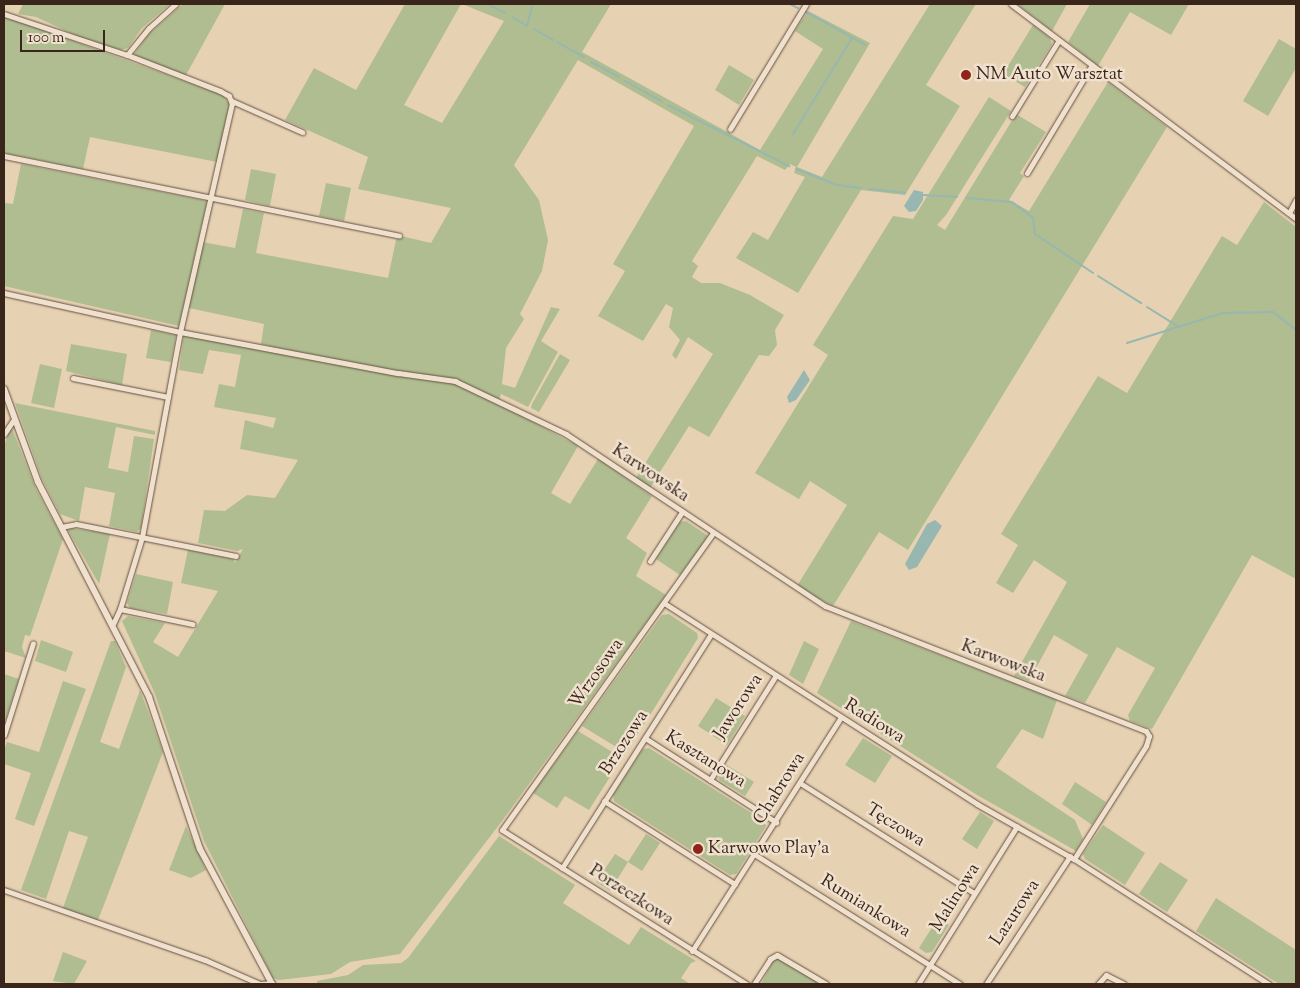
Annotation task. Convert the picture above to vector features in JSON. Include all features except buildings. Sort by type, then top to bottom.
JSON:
[{"type":"street","points":[[127,55],[148,28],[176,4]]},
{"type":"street","points":[[730,129],[806,4]]},
{"type":"street","points":[[1011,4],[1296,219]]},
{"type":"street","points":[[4,14],[127,55],[220,91],[232,101],[302,132]]},
{"type":"street","points":[[1012,116],[1059,40]]},
{"type":"street","points":[[1027,173],[1092,65]]},
{"type":"street","points":[[113,624],[120,610],[142,537],[180,332],[213,200],[232,101]]},
{"type":"street","points":[[4,156],[213,200],[399,236]]},
{"type":"street","points":[[1289,214],[1296,200]]},
{"type":"street","name":"Karwowska","points":[[4,292],[180,332],[398,374],[455,381],[528,413],[566,434],[798,590],[841,613],[1146,731],[1149,736],[1146,746],[1072,858]]},
{"type":"street","points":[[73,378],[168,397]]},
{"type":"street","points":[[4,389],[38,482],[113,624],[149,697],[196,841],[272,984],[260,984],[205,960],[4,890]]},
{"type":"street","points":[[4,434],[14,419]]},
{"type":"street","points":[[650,561],[682,512]]},
{"type":"street","points":[[61,527],[76,524],[236,556]]},
{"type":"street","name":"Wrzosowa","points":[[502,830],[713,533]]},
{"type":"street","name":"Radiowa","points":[[664,603],[841,717],[1072,858]]},
{"type":"street","points":[[120,610],[192,624]]},
{"type":"street","name":"Brzozowa","points":[[562,868],[711,634]]},
{"type":"street","points":[[4,735],[33,643]]},
{"type":"street","name":"Jaworowa","points":[[710,780],[776,675]]},
{"type":"street","name":"Chabrowa","points":[[692,951],[776,822],[841,717]]},
{"type":"street","name":"Kasztanowa","points":[[645,738],[776,822]]},
{"type":"street","name":"Tęczowa","points":[[800,783],[974,893]]},
{"type":"street","points":[[604,801],[735,884]]},
{"type":"street","name":"Malinowa","points":[[918,984],[1017,826]]},
{"type":"street","name":"Porzeczkowa","points":[[502,830],[746,984]]},
{"type":"street","name":"Rumiankowa","points":[[754,854],[960,984]]},
{"type":"street","points":[[1072,858],[1268,984]]},
{"type":"street","name":"Lazurowa","points":[[986,984],[1072,858]]},
{"type":"street","points":[[754,984],[770,959],[777,954],[826,984]]},
{"type":"street","points":[[1098,984],[1106,975],[1124,984]]},
{"type":"green space","points":[[23,4],[170,4],[142,28],[128,48],[121,50],[79,37],[36,17],[18,14]]},
{"type":"green space","points":[[183,4],[225,4],[185,77],[136,58],[135,53],[149,34]]},
{"type":"green space","points":[[405,4],[461,4],[404,105],[442,123],[504,21],[462,4],[611,4],[582,52],[760,150],[823,49],[795,31],[808,11],[870,43],[797,167],[822,177],[930,4],[976,4],[926,85],[960,106],[905,195],[861,190],[798,293],[736,258],[753,232],[768,240],[805,177],[794,173],[796,167],[790,164],[785,170],[757,156],[692,261],[698,266],[692,277],[701,283],[720,283],[750,295],[784,315],[775,330],[777,345],[769,356],[759,355],[709,437],[689,426],[650,488],[636,478],[713,354],[688,337],[676,359],[672,355],[680,340],[669,327],[673,308],[666,304],[643,341],[598,316],[625,271],[613,264],[694,126],[578,60],[514,165],[539,200],[548,240],[542,271],[520,314],[524,319],[506,348],[502,384],[515,388],[551,307],[560,309],[541,341],[558,352],[528,407],[501,394],[498,403],[578,446],[551,493],[570,504],[598,459],[652,496],[626,538],[647,553],[636,576],[666,595],[502,821],[400,954],[350,962],[331,974],[279,980],[273,978],[204,841],[155,694],[122,621],[128,616],[165,623],[153,642],[178,657],[218,591],[181,583],[188,550],[233,559],[235,563],[243,549],[237,551],[198,543],[204,510],[225,511],[247,495],[275,498],[298,460],[240,449],[245,420],[273,428],[276,418],[214,407],[219,384],[235,387],[241,355],[209,350],[203,374],[179,370],[184,335],[356,365],[261,344],[264,324],[189,308],[202,242],[235,248],[243,209],[264,213],[256,253],[388,278],[396,240],[401,236],[431,243],[451,208],[358,189],[368,157],[285,120],[314,68],[356,90]]},
{"type":"green space","points":[[1017,4],[1067,4],[1052,31]]},
{"type":"green space","points":[[1090,4],[1189,4],[1171,35],[1130,12],[1098,66],[1068,42]]},
{"type":"green space","points":[[4,16],[223,95],[229,104],[217,162],[90,137],[83,169],[4,153]]},
{"type":"green space","points":[[1033,25],[1050,38],[1052,44],[1025,87],[1003,74]]},
{"type":"green space","points":[[1279,39],[1296,49],[1296,68],[1268,116],[1243,101]]},
{"type":"green space","points":[[729,65],[754,80],[739,105],[715,90]]},
{"type":"green space","points":[[1108,82],[1167,127],[908,550],[879,532],[833,606],[817,598],[797,586],[847,505],[810,481],[799,499],[755,473],[828,355],[813,345],[893,216],[913,219],[989,97],[1011,111],[946,215],[937,225],[945,230],[1016,114],[1046,132],[1020,173],[1024,176],[1009,200],[1029,211]]},
{"type":"green space","points":[[21,164],[207,201],[179,326],[4,286],[4,203],[13,204]]},
{"type":"green space","points":[[251,169],[276,174],[270,206],[245,200]]},
{"type":"green space","points":[[326,183],[351,188],[344,221],[319,216]]},
{"type":"green space","points":[[1264,202],[1296,227],[1296,579],[1252,555],[1152,729],[1130,721],[1128,715],[1155,668],[1117,647],[1085,703],[1065,696],[1088,655],[1054,635],[1029,681],[1014,676],[1067,582],[1034,560],[1013,593],[996,583],[1018,545],[1001,534],[1098,376],[1127,393],[1222,236],[1237,245]]},
{"type":"green space","points":[[151,330],[176,335],[171,362],[146,358]]},
{"type":"green space","points":[[71,344],[127,354],[122,385],[66,371]]},
{"type":"green space","points":[[560,354],[570,360],[539,412],[531,408],[532,404]]},
{"type":"green space","points":[[40,364],[62,369],[54,408],[31,403]]},
{"type":"green space","points":[[15,403],[155,431],[155,435],[116,427],[108,468],[128,472],[134,436],[154,439],[141,528],[137,532],[109,526],[115,493],[85,487],[79,521],[60,514],[42,479]]},
{"type":"green space","points":[[11,426],[36,489],[63,539],[30,636],[25,635],[22,647],[26,658],[4,651],[4,446]]},
{"type":"green space","points":[[686,521],[708,536],[680,575],[656,559],[680,522]]},
{"type":"green space","points":[[70,528],[110,534],[99,584],[68,530]]},
{"type":"green space","points":[[136,574],[173,582],[167,614],[130,608],[127,603]]},
{"type":"green space","points":[[669,614],[697,633],[698,638],[642,728],[636,725],[634,728],[639,731],[626,753],[582,726],[662,615]]},
{"type":"green space","points":[[851,621],[1057,700],[1043,739],[1022,729],[996,767],[1075,820],[1083,839],[1076,851],[977,795],[817,693]]},
{"type":"green space","points":[[41,640],[73,652],[66,672],[35,661]]},
{"type":"green space","points":[[111,641],[115,641],[126,667],[100,742],[119,749],[140,690],[163,752],[98,920],[63,908],[88,837],[69,831],[46,899],[21,890]]},
{"type":"green space","points":[[804,641],[819,649],[803,684],[789,675]]},
{"type":"green space","points":[[4,674],[19,679],[4,724]]},
{"type":"green space","points":[[63,681],[86,689],[34,826],[15,819],[31,773],[4,764],[4,750],[7,742],[39,752]]},
{"type":"green space","points":[[716,698],[745,716],[727,745],[698,726]]},
{"type":"green space","points":[[578,731],[622,758],[589,810],[565,796],[557,808],[533,793]]},
{"type":"green space","points":[[863,738],[892,756],[875,783],[845,765]]},
{"type":"green space","points":[[649,748],[764,821],[766,826],[736,874],[730,875],[614,801],[613,795],[643,749]]},
{"type":"green space","points":[[725,764],[754,782],[745,796],[719,780],[718,774]]},
{"type":"green space","points":[[1075,782],[1106,802],[1092,825],[1062,804]]},
{"type":"green space","points":[[980,812],[994,821],[977,849],[962,839]]},
{"type":"green space","points":[[1103,825],[1145,853],[1125,885],[1085,859],[1083,854]]},
{"type":"green space","points":[[186,826],[206,870],[191,878],[169,870]]},
{"type":"green space","points":[[646,834],[660,843],[642,871],[628,862]]},
{"type":"green space","points":[[499,836],[575,885],[563,903],[629,945],[641,927],[696,961],[691,963],[681,978],[690,984],[317,984],[317,981],[348,975],[363,965],[401,963],[408,958]]},
{"type":"green space","points":[[615,854],[628,862],[610,891],[596,882]]},
{"type":"green space","points":[[1160,862],[1188,880],[1167,912],[1139,894]]},
{"type":"green space","points":[[1216,898],[1296,950],[1296,984],[1279,984],[1196,931]]},
{"type":"green space","points":[[938,918],[949,925],[932,952],[926,953],[919,948]]},
{"type":"green space","points":[[63,952],[87,961],[74,984],[53,981]]},
{"type":"green space","points":[[775,958],[779,958],[821,984],[761,984]]},
{"type":"water","points":[[914,190],[923,192],[923,200],[916,211],[909,212],[904,206]]},
{"type":"water","points":[[804,370],[810,380],[796,400],[789,403],[787,397]]},
{"type":"water","points":[[935,520],[942,526],[917,567],[909,570],[905,564],[927,524]]},
{"type":"waterway","points":[[488,4],[505,13]]},
{"type":"waterway","points":[[512,17],[527,26],[533,4]]},
{"type":"waterway","points":[[790,4],[798,8]]},
{"type":"waterway","points":[[806,12],[866,45]]},
{"type":"waterway","points":[[534,29],[553,40]]},
{"type":"waterway","points":[[793,134],[852,38]]},
{"type":"waterway","points":[[557,42],[584,57]]},
{"type":"waterway","points":[[591,62],[619,77]]},
{"type":"waterway","points":[[625,81],[661,101]]},
{"type":"waterway","points":[[668,105],[789,166]]},
{"type":"waterway","points":[[796,169],[837,185],[861,188]]},
{"type":"waterway","points":[[869,189],[905,193]]},
{"type":"waterway","points":[[923,195],[957,197]]},
{"type":"waterway","points":[[967,198],[1012,202],[1033,218],[1035,234],[1093,273]]},
{"type":"waterway","points":[[1098,276],[1141,303]]},
{"type":"waterway","points":[[1147,307],[1177,326]]},
{"type":"waterway","points":[[1127,343],[1223,313],[1273,312],[1296,330]]},
{"type":"place","name":"NM Auto Warsztat","points":[[966,75]]},
{"type":"place","name":"Karwowo Play'a","points":[[698,849]]}]
